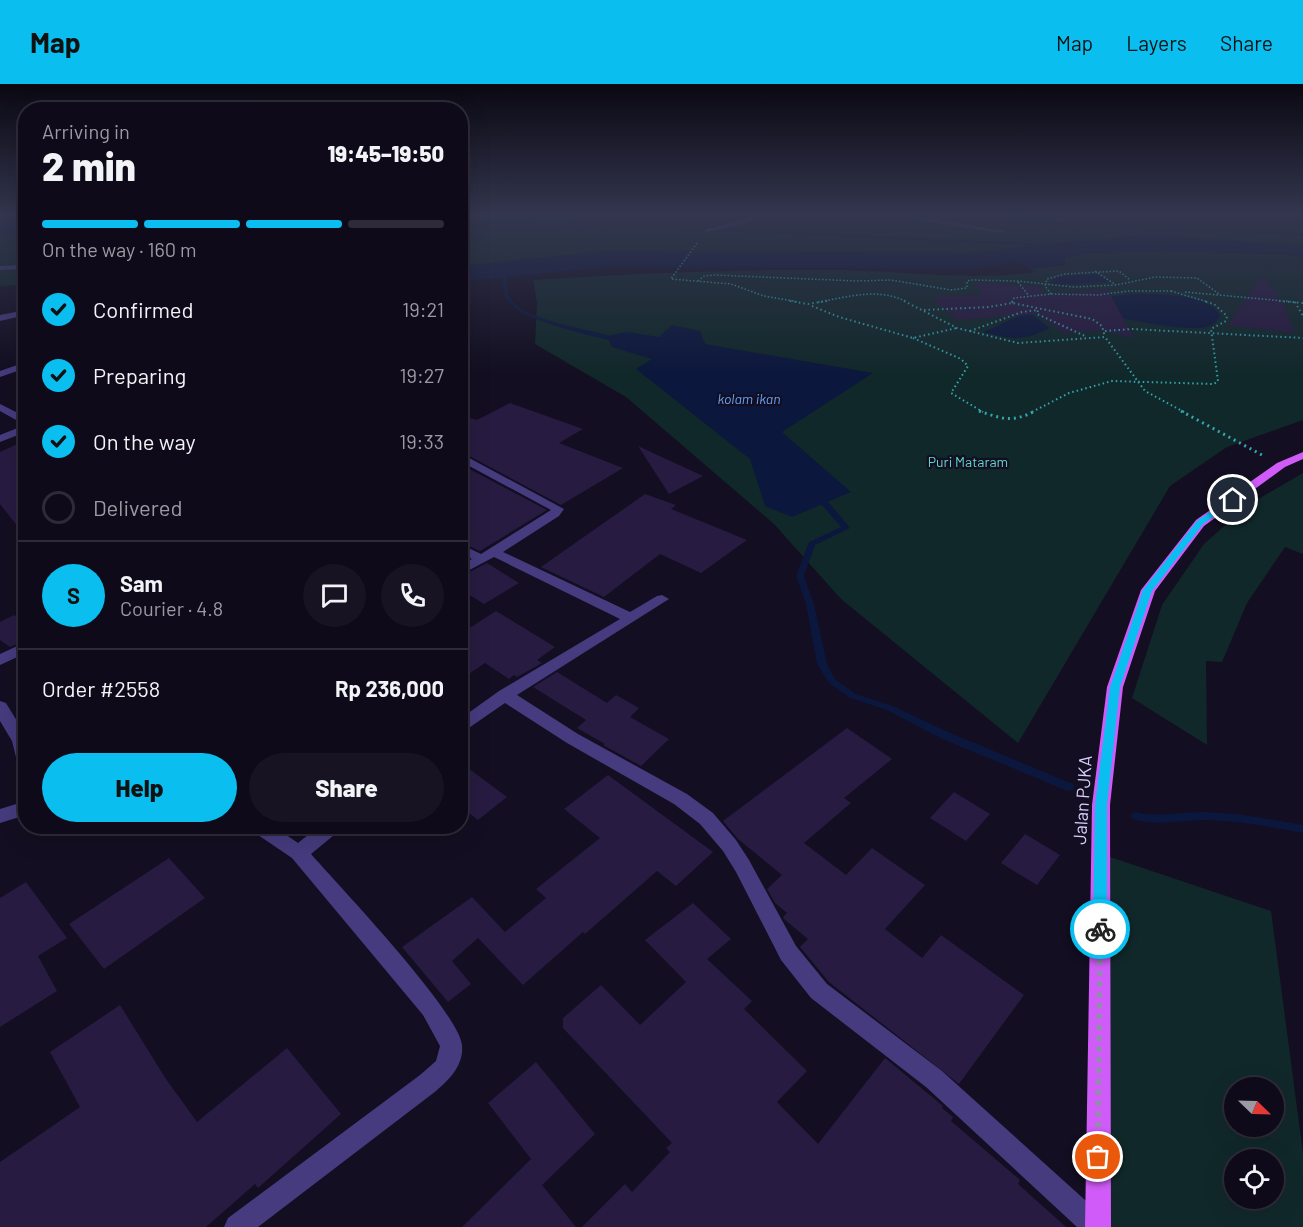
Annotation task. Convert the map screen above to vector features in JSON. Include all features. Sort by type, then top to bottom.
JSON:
[{"type":"main road","name":"Jalan PJKA","points":[[1097,1227],[1101,805],[1115,687],[1148,590],[1200,523],[1281,465],[1303,455]]},
{"type":"street","points":[[0,268],[17,267]]},
{"type":"street","points":[[0,318],[18,314]]},
{"type":"street","points":[[0,374],[18,368]]},
{"type":"street","points":[[0,407],[18,417]]},
{"type":"street","points":[[0,439],[18,431]]},
{"type":"street","points":[[468,460],[558,509],[468,567]]},
{"type":"street","points":[[468,552],[482,559]]},
{"type":"street","points":[[494,552],[630,618]]},
{"type":"street","points":[[468,722],[505,695],[662,599]]},
{"type":"street","points":[[0,660],[18,651]]},
{"type":"street","points":[[505,695],[542,721],[689,806],[714,825],[731,848],[789,957],[802,976],[934,1079],[1097,1227]]},
{"type":"street","points":[[0,707],[18,738]]},
{"type":"street","points":[[0,816],[18,810]]},
{"type":"street","points":[[237,1227],[428,1083],[444,1069],[450,1057],[452,1044],[431,1008],[299,853],[270,834]]},
{"type":"street","points":[[299,853],[323,834]]},
{"type":"path","points":[[678,267],[671,279],[731,284],[764,296],[808,304],[839,317],[913,338],[961,359],[968,366],[951,393],[976,410],[1006,420],[1019,419],[1060,397],[1093,385],[1137,380],[1199,385],[1214,384],[1218,381],[1211,329],[1226,321],[1227,316],[1222,310],[1202,299],[1171,291]]},
{"type":"path","points":[[1094,271],[1116,285]]},
{"type":"path","points":[[1051,294],[1046,286],[1047,279],[1051,276],[1094,271],[1119,271],[1131,281]]},
{"type":"path","points":[[698,281],[704,276],[715,275],[856,281],[877,279],[951,290],[967,288],[967,281],[971,280],[1017,281],[1046,286],[1074,287],[1116,285],[1155,277],[1197,278],[1219,294]]},
{"type":"path","points":[[1017,281],[1029,296]]},
{"type":"path","points":[[1012,303],[1014,298],[1029,296],[1098,295],[1128,291],[1219,294],[1303,303]]},
{"type":"path","points":[[808,304],[872,293],[893,295],[957,328],[1018,343],[1105,337]]},
{"type":"path","points":[[1295,302],[1303,316]]},
{"type":"path","points":[[924,310],[989,307],[1012,303],[1099,322],[1105,331],[1105,337],[1145,391],[1281,465]]},
{"type":"path","points":[[969,332],[1022,312],[1038,310]]},
{"type":"path","points":[[1038,310],[1037,314],[1053,322],[1069,325],[1086,337]]},
{"type":"path","points":[[913,338],[957,328]]},
{"type":"path","points":[[1105,331],[1131,329],[1303,338]]},
{"type":"green space","points":[[0,267],[18,267],[18,285],[0,286]]},
{"type":"green space","name":"Puri Mataram","points":[[1303,267],[1303,420],[1227,447],[1170,486],[1018,743],[841,599],[774,524],[626,397],[535,344],[537,303],[533,280],[647,273],[762,270],[839,270],[962,276],[1035,272],[1029,269]]},
{"type":"green space","points":[[1303,473],[1303,554],[1285,547],[1247,603],[1222,662],[1206,661],[1207,745],[1132,698],[1162,605],[1204,544],[1248,505]]},
{"type":"green space","points":[[1101,854],[1271,911],[1303,1153],[1303,1227],[1098,1227]]},
{"type":"water","points":[[1097,274],[1109,282],[1054,285],[1051,282],[1058,276]]},
{"type":"water","points":[[1133,294],[1180,296],[1193,299],[1205,302],[1220,315],[1210,326],[1188,328],[1100,314],[1119,309],[1107,297]]},
{"type":"water","points":[[1031,314],[1050,328],[1032,336],[1017,338],[983,332],[1018,317]]},
{"type":"water","name":"kolam ikan","points":[[672,325],[700,331],[705,344],[873,373],[782,432],[851,492],[792,517],[765,506],[750,459],[636,369],[652,359],[612,347],[607,336],[627,332],[659,337]]},
{"type":"building","points":[[1262,275],[1282,301],[1295,333],[1228,325]]},
{"type":"building","points":[[975,282],[1038,287],[1046,295],[1107,289],[1134,338],[1102,330],[1063,333],[1037,314],[957,320],[931,297],[983,295]]},
{"type":"building","points":[[510,403],[583,429],[559,443],[623,468],[561,505],[468,455],[468,417],[477,420]]},
{"type":"building","points":[[18,444],[18,527],[0,504],[0,452]]},
{"type":"building","points":[[638,446],[703,476],[669,494]]},
{"type":"building","points":[[468,468],[547,510],[480,551],[468,546]]},
{"type":"building","points":[[645,494],[676,505],[671,509],[747,540],[701,573],[660,554],[604,597],[541,567]]},
{"type":"building","points":[[487,563],[519,583],[484,604],[468,594],[468,573]]},
{"type":"building","points":[[496,611],[555,647],[537,660],[542,663],[517,677],[514,675],[509,679],[485,663],[468,675],[468,629]]},
{"type":"building","points":[[14,615],[18,618],[18,644],[10,647],[0,640],[0,622]]},
{"type":"building","points":[[557,672],[607,703],[616,695],[639,708],[630,717],[669,739],[641,766],[603,745],[605,744],[577,728],[586,720],[533,687]]},
{"type":"building","points":[[847,728],[892,759],[844,798],[851,803],[804,843],[846,875],[872,848],[925,885],[885,929],[922,958],[941,935],[1024,995],[959,1084],[829,982],[800,947],[808,939],[785,920],[783,917],[787,913],[775,903],[767,889],[782,875],[738,839],[723,821]]},
{"type":"building","points":[[468,768],[507,797],[478,820],[468,812]]},
{"type":"building","points":[[608,775],[713,852],[676,886],[657,871],[523,985],[478,938],[452,961],[471,984],[448,1002],[402,947],[472,897],[505,932],[546,898],[536,889],[600,838],[564,809]]},
{"type":"building","points":[[954,792],[990,814],[966,841],[930,818]]},
{"type":"building","points":[[1025,834],[1060,855],[1037,885],[1001,863]]},
{"type":"building","points":[[169,858],[205,898],[104,969],[69,924]]},
{"type":"building","points":[[26,882],[67,938],[38,956],[57,991],[0,1027],[0,898]]},
{"type":"building","points":[[693,903],[731,939],[707,959],[752,1001],[744,1009],[807,1071],[777,1102],[818,1144],[885,1058],[943,1106],[942,1108],[953,1117],[951,1121],[1020,1180],[1018,1184],[1066,1227],[582,1227],[625,1184],[632,1192],[670,1152],[666,1148],[672,1143],[563,1028],[563,1018],[601,985],[640,1025],[686,982],[645,940]]},
{"type":"building","points":[[120,1005],[166,1079],[197,1122],[287,1048],[341,1114],[258,1188],[255,1184],[206,1227],[0,1227],[0,1162],[80,1107],[50,1052]]},
{"type":"building","points":[[536,1062],[595,1134],[542,1185],[576,1227],[462,1227],[531,1159],[488,1103]]},
{"type":"waterway","points":[[468,273],[525,267]]},
{"type":"waterway","points":[[505,269],[507,295],[514,306],[540,319],[617,340]]},
{"type":"waterway","points":[[817,494],[846,528],[812,544],[800,576],[810,604],[822,664],[832,681],[853,696],[890,708],[944,735],[1069,787]]},
{"type":"waterway","points":[[1136,816],[1157,819],[1191,816],[1219,817],[1303,829]]},
{"type":"way so far","points":[[1098,1157],[1100,929]]},
{"type":"route","points":[[1100,929],[1101,805],[1115,687],[1148,590],[1200,523],[1233,500]]}]
